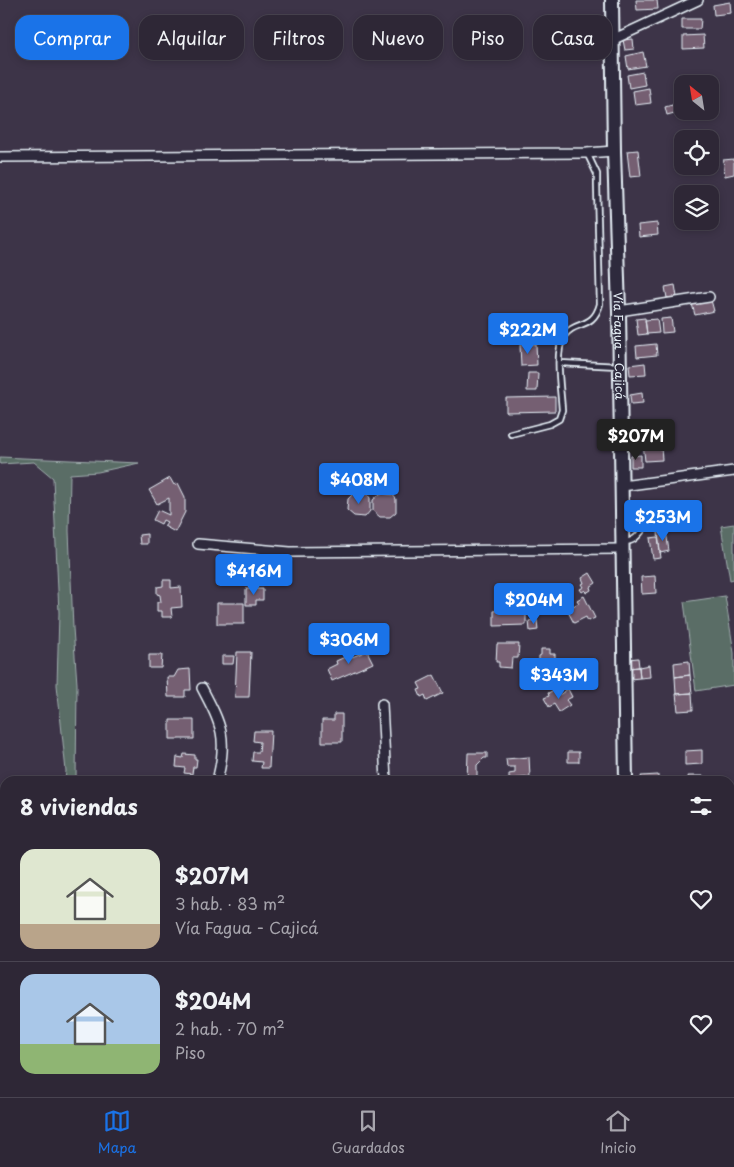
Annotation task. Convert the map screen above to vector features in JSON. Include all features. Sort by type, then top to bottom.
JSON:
[{"type":"street","name":"Vía Fagua - Cajicá","points":[[612,0],[612,15]]},
{"type":"street","points":[[612,40],[698,0]]},
{"type":"street","name":"Vía Fagua - Cajicá","points":[[612,40],[619,310],[626,776]]},
{"type":"street","points":[[0,157],[587,153],[614,151]]},
{"type":"street","points":[[619,310],[709,297]]},
{"type":"street","points":[[622,486],[734,471]]},
{"type":"street","points":[[198,544],[290,552],[622,546]]},
{"type":"street","points":[[202,688],[218,718],[222,734],[222,760],[218,776]]},
{"type":"street","points":[[382,704],[386,776]]},
{"type":"lane","points":[[511,434],[550,424],[559,418],[562,410],[558,349],[564,336],[570,330],[591,320],[598,313],[600,304],[598,185],[597,174],[587,153]]},
{"type":"lane","points":[[560,363],[619,366]]},
{"type":"lane","points":[[622,546],[638,537],[651,522],[667,514]]},
{"type":"green space","points":[[0,457],[139,463],[98,472],[70,474],[69,531],[77,684],[76,776],[66,776],[57,685],[59,613],[53,478],[34,462],[0,464]]},
{"type":"green space","points":[[734,524],[734,579],[730,580],[721,526]]},
{"type":"green space","points":[[725,596],[734,653],[734,685],[696,691],[684,602]]},
{"type":"building","points":[[636,0],[657,0],[658,9],[637,10]]},
{"type":"building","points":[[730,2],[731,13],[714,15],[713,5]]},
{"type":"building","points":[[682,19],[701,19],[700,29],[682,29]]},
{"type":"building","points":[[703,35],[704,48],[683,49],[683,36]]},
{"type":"building","points":[[633,39],[634,49],[625,50],[623,40]]},
{"type":"building","points":[[643,52],[646,66],[628,69],[626,56]]},
{"type":"building","points":[[643,72],[645,85],[629,88],[627,75]]},
{"type":"building","points":[[649,88],[651,103],[635,105],[633,91]]},
{"type":"building","points":[[674,105],[674,113],[667,115],[665,107]]},
{"type":"building","points":[[638,150],[641,176],[630,177],[627,151]]},
{"type":"building","points":[[734,159],[734,174],[725,176],[723,160]]},
{"type":"building","points":[[657,223],[658,235],[639,237],[638,225]]},
{"type":"building","points":[[675,285],[677,297],[667,298],[665,287]]},
{"type":"building","points":[[711,300],[714,311],[695,315],[692,304]]},
{"type":"building","points":[[645,318],[647,334],[638,335],[636,319]]},
{"type":"building","points":[[671,318],[673,332],[662,333],[661,319]]},
{"type":"building","points":[[657,319],[659,333],[647,334],[645,320]]},
{"type":"building","points":[[538,332],[555,332],[556,341],[538,341]]},
{"type":"building","points":[[536,344],[537,365],[521,366],[520,345]]},
{"type":"building","points":[[656,344],[657,355],[637,357],[636,346]]},
{"type":"building","points":[[645,363],[646,374],[630,375],[629,365]]},
{"type":"building","points":[[528,373],[538,373],[537,391],[527,391]]},
{"type":"building","points":[[642,393],[643,403],[631,404],[630,395]]},
{"type":"building","points":[[555,397],[555,411],[506,412],[506,398]]},
{"type":"building","points":[[660,433],[662,460],[645,461],[643,443],[652,442],[651,434]]},
{"type":"building","points":[[641,455],[641,467],[631,467],[631,456]]},
{"type":"building","points":[[376,466],[394,466],[398,472],[397,483],[392,483],[392,477],[389,473],[376,472]]},
{"type":"building","points":[[170,478],[174,485],[178,483],[185,497],[185,512],[175,532],[164,526],[167,522],[163,520],[161,524],[153,520],[158,510],[169,515],[169,498],[157,504],[149,490]]},
{"type":"building","points":[[355,492],[367,494],[370,498],[370,511],[365,517],[354,516],[347,510],[348,499]]},
{"type":"building","points":[[381,493],[393,495],[396,499],[396,512],[390,517],[380,517],[373,511],[373,500]]},
{"type":"building","points":[[666,531],[669,551],[660,553],[658,532]]},
{"type":"building","points":[[147,534],[147,544],[140,544],[139,535]]},
{"type":"building","points":[[658,537],[661,558],[653,559],[650,538]]},
{"type":"building","points":[[590,573],[596,583],[590,587],[591,590],[586,593],[585,590],[582,592],[580,589],[584,587],[582,584],[584,583],[582,578]]},
{"type":"building","points":[[655,576],[656,593],[642,594],[641,577]]},
{"type":"building","points":[[163,580],[171,580],[171,588],[181,587],[182,607],[171,608],[172,617],[162,617],[162,611],[157,611],[157,602],[161,602],[160,595],[157,594],[157,587],[163,586]]},
{"type":"building","points":[[526,588],[526,625],[494,626],[494,611],[500,610],[499,597],[509,596],[509,603],[516,603],[516,589]]},
{"type":"building","points":[[246,589],[263,589],[263,600],[256,600],[256,605],[246,605]]},
{"type":"building","points":[[584,596],[595,618],[588,621],[586,617],[574,623],[565,606],[571,602],[573,606],[579,603],[577,600]]},
{"type":"building","points":[[217,603],[244,603],[244,624],[217,624]]},
{"type":"building","points":[[537,620],[538,630],[530,631],[529,621]]},
{"type":"building","points":[[497,644],[519,644],[518,658],[512,658],[511,668],[499,667],[499,662],[496,662]]},
{"type":"building","points":[[541,649],[550,649],[550,654],[555,654],[555,673],[542,673],[542,662],[539,662]]},
{"type":"building","points":[[367,651],[373,663],[332,681],[327,669],[337,664],[336,661],[345,657],[344,654],[348,652],[352,657]]},
{"type":"building","points":[[237,652],[251,652],[249,697],[235,697]]},
{"type":"building","points":[[149,655],[162,655],[161,668],[149,668]]},
{"type":"building","points":[[222,656],[234,656],[233,664],[222,664]]},
{"type":"building","points":[[638,658],[639,667],[629,668],[628,659]]},
{"type":"building","points":[[689,661],[690,675],[675,677],[674,663]]},
{"type":"building","points":[[649,665],[650,677],[640,678],[639,667]]},
{"type":"building","points":[[639,667],[640,678],[630,679],[629,668]]},
{"type":"building","points":[[190,669],[191,690],[185,690],[185,697],[168,697],[167,677],[174,677],[178,670]]},
{"type":"building","points":[[434,675],[443,693],[427,701],[425,695],[421,697],[418,690],[421,689],[418,683]]},
{"type":"building","points":[[690,675],[692,693],[676,694],[675,677]]},
{"type":"building","points":[[556,689],[559,695],[568,689],[572,697],[566,700],[570,705],[559,712],[554,704],[549,707],[544,698],[549,696],[548,693]]},
{"type":"building","points":[[692,693],[693,710],[678,711],[676,694]]},
{"type":"building","points":[[334,714],[342,714],[342,742],[322,742],[322,720],[334,720]]},
{"type":"building","points":[[170,720],[194,720],[194,739],[170,739]]},
{"type":"building","points":[[254,731],[271,731],[269,768],[261,768],[262,762],[252,761],[253,752],[259,752],[260,742],[253,741]]},
{"type":"building","points":[[702,750],[702,764],[685,765],[685,751]]},
{"type":"building","points":[[568,752],[579,752],[579,762],[568,762]]},
{"type":"building","points":[[468,753],[487,753],[487,758],[484,758],[477,765],[477,776],[467,776]]},
{"type":"building","points":[[184,754],[195,755],[195,759],[197,759],[196,767],[193,767],[192,774],[184,773],[185,768],[176,767],[177,757],[183,758]]},
{"type":"building","points":[[529,757],[530,776],[509,776],[509,774],[515,773],[515,767],[507,767],[506,759]]}]
